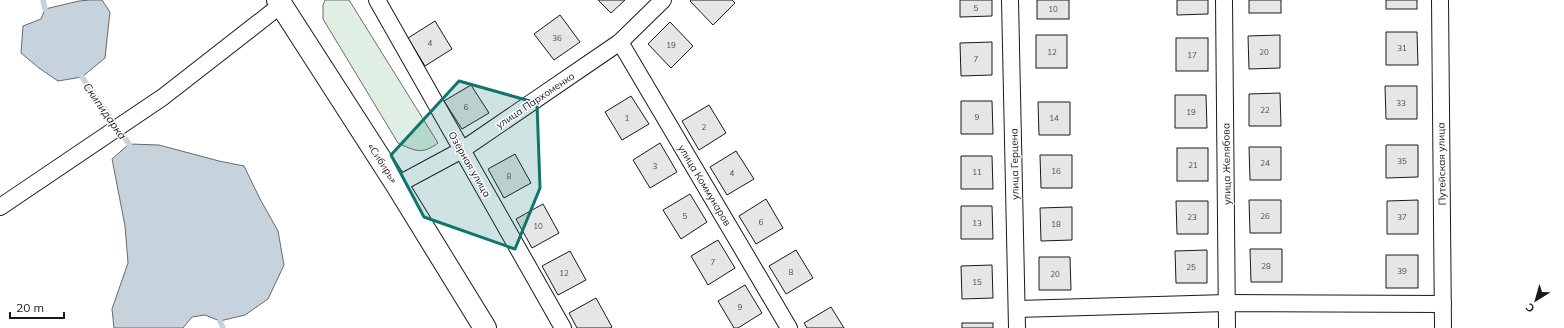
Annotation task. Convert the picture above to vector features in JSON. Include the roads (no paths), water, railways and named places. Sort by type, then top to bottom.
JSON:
[{"type":"main road","name":"«Сибирь»","points":[[280,3],[397,185],[485,328]]},
{"type":"street","name":"Озёрная улица","points":[[376,0],[563,328]]},
{"type":"street","name":"улица Пархоменко","points":[[397,185],[462,150],[620,42],[663,0]]},
{"type":"street","name":"улица Герцена","points":[[1010,0],[1017,328]]},
{"type":"street","name":"улица Желябова","points":[[1224,0],[1227,328]]},
{"type":"street","name":"Путейская улица","points":[[1440,0],[1443,328]]},
{"type":"street","points":[[0,207],[163,97],[280,3]]},
{"type":"street","name":"улица Коммунаров","points":[[620,42],[790,328]]},
{"type":"street","points":[[1017,309],[1227,303],[1443,304]]},
{"type":"waterway","name":"Скипидарка","points":[[43,0],[45,9]]},
{"type":"waterway","name":"Скипидарка","points":[[82,77],[129,144]]},
{"type":"waterway","name":"Скипидарка","points":[[220,321],[223,328]]}]
